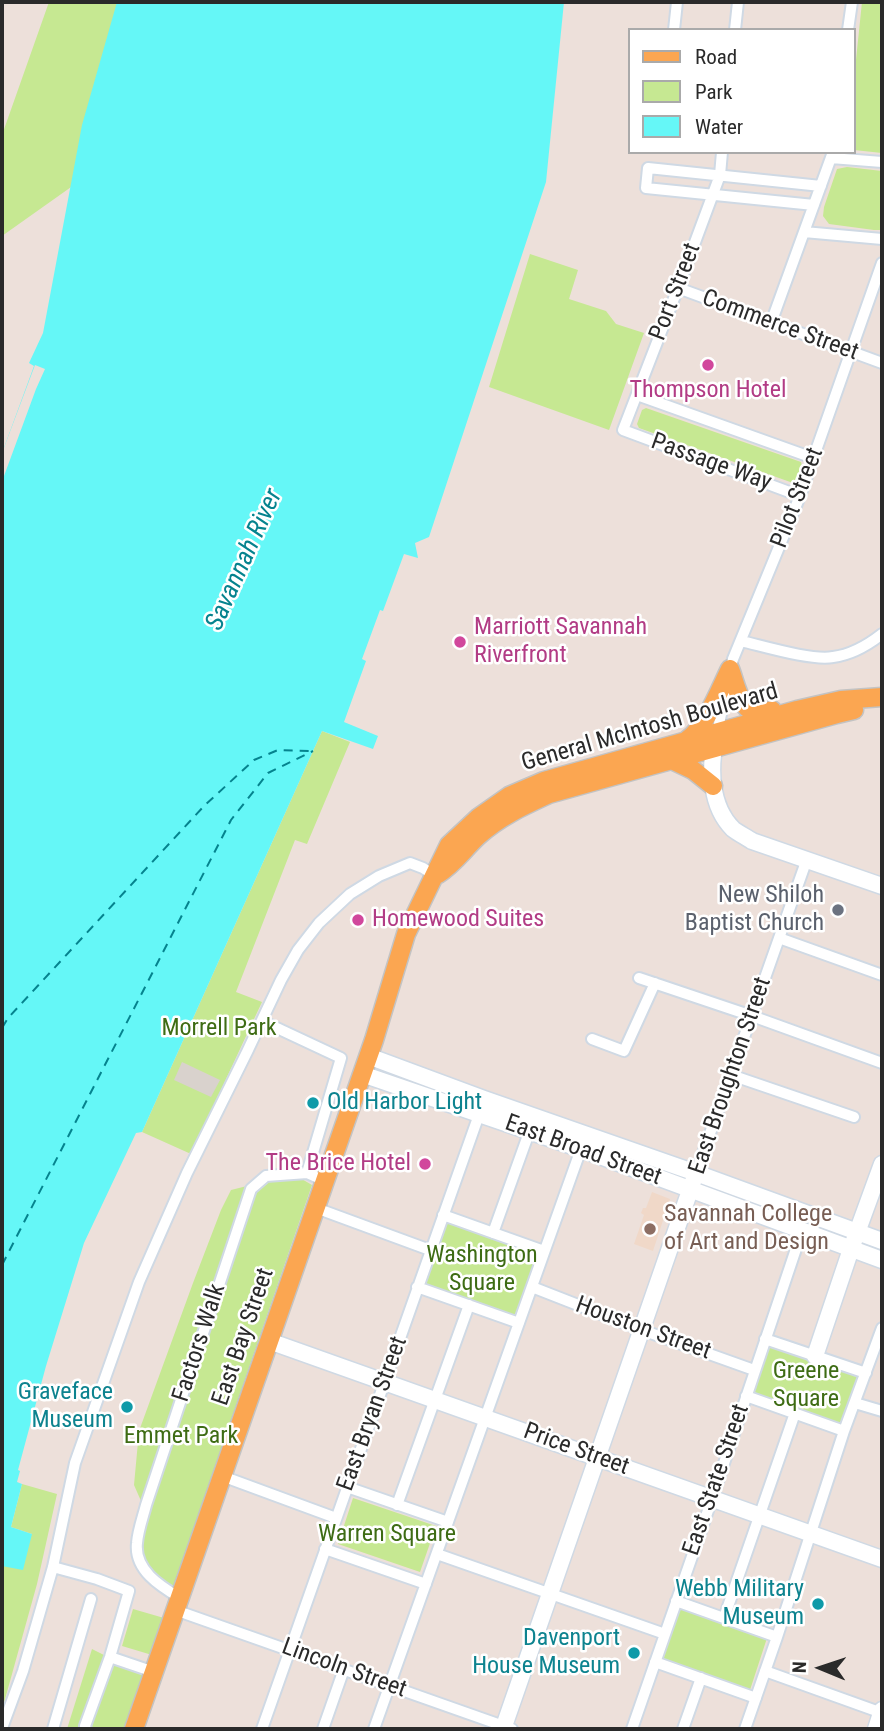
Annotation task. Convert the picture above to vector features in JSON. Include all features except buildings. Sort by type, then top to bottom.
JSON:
[{"type":"main road","points":[[730,669],[741,699],[752,712],[761,713],[808,701],[841,700]]},
{"type":"main road","points":[[684,742],[695,734],[730,669]]},
{"type":"main road","name":"General McIntosh Boulevard","points":[[435,876],[505,816],[550,794],[671,760],[715,740],[797,710],[841,700],[882,697]]},
{"type":"main road","name":"General McIntosh Boulevard","points":[[371,1048],[406,934],[449,845],[479,817],[509,796],[544,781],[684,742],[715,740],[865,708],[882,709]]},
{"type":"main road","points":[[715,740],[711,777],[716,800],[734,829],[752,841],[882,886]]},
{"type":"main road","points":[[671,760],[693,769],[713,786]]},
{"type":"main road","name":"East Bay Street","points":[[134,1729],[371,1048]]},
{"type":"main road","name":"East Broad Street","points":[[371,1048],[481,1106]]},
{"type":"main road","name":"East Broad Street","points":[[362,1074],[481,1106],[696,1173],[882,1241]]},
{"type":"main road","name":"East Broad Street","points":[[532,1124],[581,1149],[882,1260]]},
{"type":"main road","points":[[815,1356],[882,1164]]},
{"type":"main road","name":"East Broughton Street","points":[[506,1728],[696,1173]]},
{"type":"main road","name":"Price Street","points":[[269,1341],[882,1559]]},
{"type":"main road","points":[[876,1729],[882,1712]]},
{"type":"street","points":[[674,28],[677,2]]},
{"type":"street","points":[[735,28],[738,2]]},
{"type":"street","points":[[848,28],[852,2]]},
{"type":"street","name":"Port Street","points":[[623,430],[720,175],[722,154]]},
{"type":"street","points":[[771,323],[832,155],[882,162]]},
{"type":"street","points":[[814,205],[646,188],[648,168],[821,186]]},
{"type":"street","points":[[804,232],[882,239]]},
{"type":"street","name":"Pilot Street","points":[[715,740],[730,669],[800,496],[882,263]]},
{"type":"street","name":"Commerce Street","points":[[678,288],[882,363]]},
{"type":"street","name":"Passage Way","points":[[637,395],[813,458]]},
{"type":"street","name":"Passage Way","points":[[623,430],[800,496]]},
{"type":"street","points":[[741,641],[818,658],[855,651],[882,634]]},
{"type":"street","name":"East Broughton Street","points":[[696,1173],[807,859]]},
{"type":"street","points":[[2,1728],[23,1671],[52,1567],[75,1463],[139,1282],[178,1194],[285,972],[318,923],[341,901],[379,876],[405,864],[415,864],[435,876]]},
{"type":"street","points":[[779,938],[882,975]]},
{"type":"street","points":[[639,978],[882,1063]]},
{"type":"street","points":[[592,1039],[624,1051],[655,983]]},
{"type":"street","points":[[262,1021],[341,1058],[307,1173]]},
{"type":"street","points":[[732,1075],[854,1117]]},
{"type":"street","name":"East Bryan Street","points":[[262,1729],[481,1106]]},
{"type":"street","points":[[493,1233],[532,1124]]},
{"type":"street","points":[[374,1729],[581,1149]]},
{"type":"street","name":"Factors Walk","points":[[177,1604],[164,1588],[146,1573],[136,1546],[146,1504],[251,1189],[266,1176],[307,1173],[325,1181]]},
{"type":"street","points":[[315,1210],[430,1250]]},
{"type":"street","points":[[443,1215],[544,1251]]},
{"type":"street","name":"East State Street","points":[[632,1729],[802,1231]]},
{"type":"street","points":[[417,1287],[519,1323]]},
{"type":"street","name":"Houston Street","points":[[532,1287],[754,1370]]},
{"type":"street","points":[[397,1504],[469,1305]]},
{"type":"street","points":[[745,1729],[844,1431],[882,1328]]},
{"type":"street","points":[[765,1339],[866,1373]]},
{"type":"street","points":[[746,1396],[844,1431]]},
{"type":"street","points":[[855,1403],[882,1411]]},
{"type":"street","points":[[724,1618],[795,1413]]},
{"type":"street","points":[[222,1476],[336,1518]]},
{"type":"street","points":[[347,1487],[448,1522]]},
{"type":"street","points":[[325,1549],[426,1584]]},
{"type":"street","points":[[437,1554],[665,1634]]},
{"type":"street","points":[[52,1567],[129,1591],[86,1729]]},
{"type":"street","points":[[53,1729],[91,1599]]},
{"type":"street","points":[[676,1601],[777,1637]]},
{"type":"street","name":"Lincoln Street","points":[[177,1604],[290,1651],[506,1728]]},
{"type":"street","points":[[110,1657],[154,1672]]},
{"type":"street","points":[[655,1662],[756,1698]]},
{"type":"street","points":[[323,1729],[344,1669]]},
{"type":"street","points":[[765,1671],[882,1712]]},
{"type":"street","points":[[683,1729],[701,1678]]},
{"type":"shaded area","points":[[182,1062],[220,1080],[211,1097],[174,1080]]},
{"type":"shaded area","name":"Savannah College of Art and Design","points":[[652,1192],[670,1199],[653,1251],[634,1244],[644,1215],[641,1213],[643,1208],[646,1208]]},
{"type":"green space","points":[[49,2],[119,2],[81,180],[2,236],[2,135]]},
{"type":"green space","points":[[862,2],[882,2],[882,153],[856,150],[856,60]]},
{"type":"green space","points":[[847,167],[882,171],[882,230],[829,224],[823,216],[837,169]]},
{"type":"green space","points":[[530,254],[578,270],[569,299],[606,311],[616,324],[644,333],[609,430],[489,387]]},
{"type":"green space","points":[[646,408],[801,462],[797,482],[793,483],[639,428],[637,424],[642,410]]},
{"type":"green space","name":"Morrell Park","points":[[322,731],[350,742],[307,844],[295,840],[236,992],[262,1002],[191,1154],[142,1132]]},
{"type":"green space","name":"Emmet Park","points":[[300,1178],[312,1185],[173,1588],[152,1571],[142,1554],[141,1544],[148,1517],[134,1485],[139,1431],[193,1283],[231,1190],[271,1180]]},
{"type":"green space","name":"Washington Square","points":[[447,1221],[539,1254],[517,1318],[425,1285]]},
{"type":"green space","name":"Greene Square","points":[[769,1345],[860,1377],[843,1426],[752,1394]]},
{"type":"green space","points":[[22,1484],[57,1494],[37,1584],[2,1710],[2,1566],[32,1534],[11,1527]]},
{"type":"green space","name":"Warren Square","points":[[353,1498],[436,1526],[420,1572],[338,1544]]},
{"type":"green space","points":[[678,1608],[767,1638],[750,1690],[661,1659]]},
{"type":"green space","points":[[133,1609],[164,1618],[152,1655],[122,1646]]},
{"type":"green space","points":[[92,1649],[106,1656],[82,1729],[67,1729]]},
{"type":"green space","points":[[113,1662],[149,1674],[128,1729],[93,1729],[90,1723]]},
{"type":"water","name":"Savannah River","points":[[117,2],[564,2],[546,182],[429,537],[415,543],[418,558],[404,554],[362,659],[366,661],[344,722],[378,736],[373,749],[322,731],[142,1132],[136,1133],[84,1243],[46,1366],[18,1470],[17,1482],[22,1484],[11,1527],[32,1534],[23,1570],[2,1566],[2,453],[34,366],[29,363],[43,333],[82,125]]},
{"type":"pier","points":[[35,365],[45,369],[4,476],[2,453]]},
{"type":"ferry route","points":[[2,1028],[8,1018],[204,806],[254,760],[278,750],[312,751]]},
{"type":"ferry route","points":[[2,1265],[231,820],[268,773],[313,751]]},
{"type":"place","name":"Thompson Hotel","points":[[708,365]]},
{"type":"place","name":"Marriott Savannah Riverfront","points":[[460,642]]},
{"type":"place","name":"New Shiloh Baptist Church","points":[[838,910]]},
{"type":"place","name":"Homewood Suites","points":[[358,920]]},
{"type":"place","name":"Old Harbor Light","points":[[313,1103]]},
{"type":"place","name":"The Brice Hotel","points":[[425,1164]]},
{"type":"place","name":"Savannah College of Art and Design","points":[[650,1229]]},
{"type":"place","name":"Graveface Museum","points":[[127,1407]]},
{"type":"place","name":"Webb Military Museum","points":[[818,1604]]},
{"type":"place","name":"Davenport House Museum","points":[[634,1653]]}]
